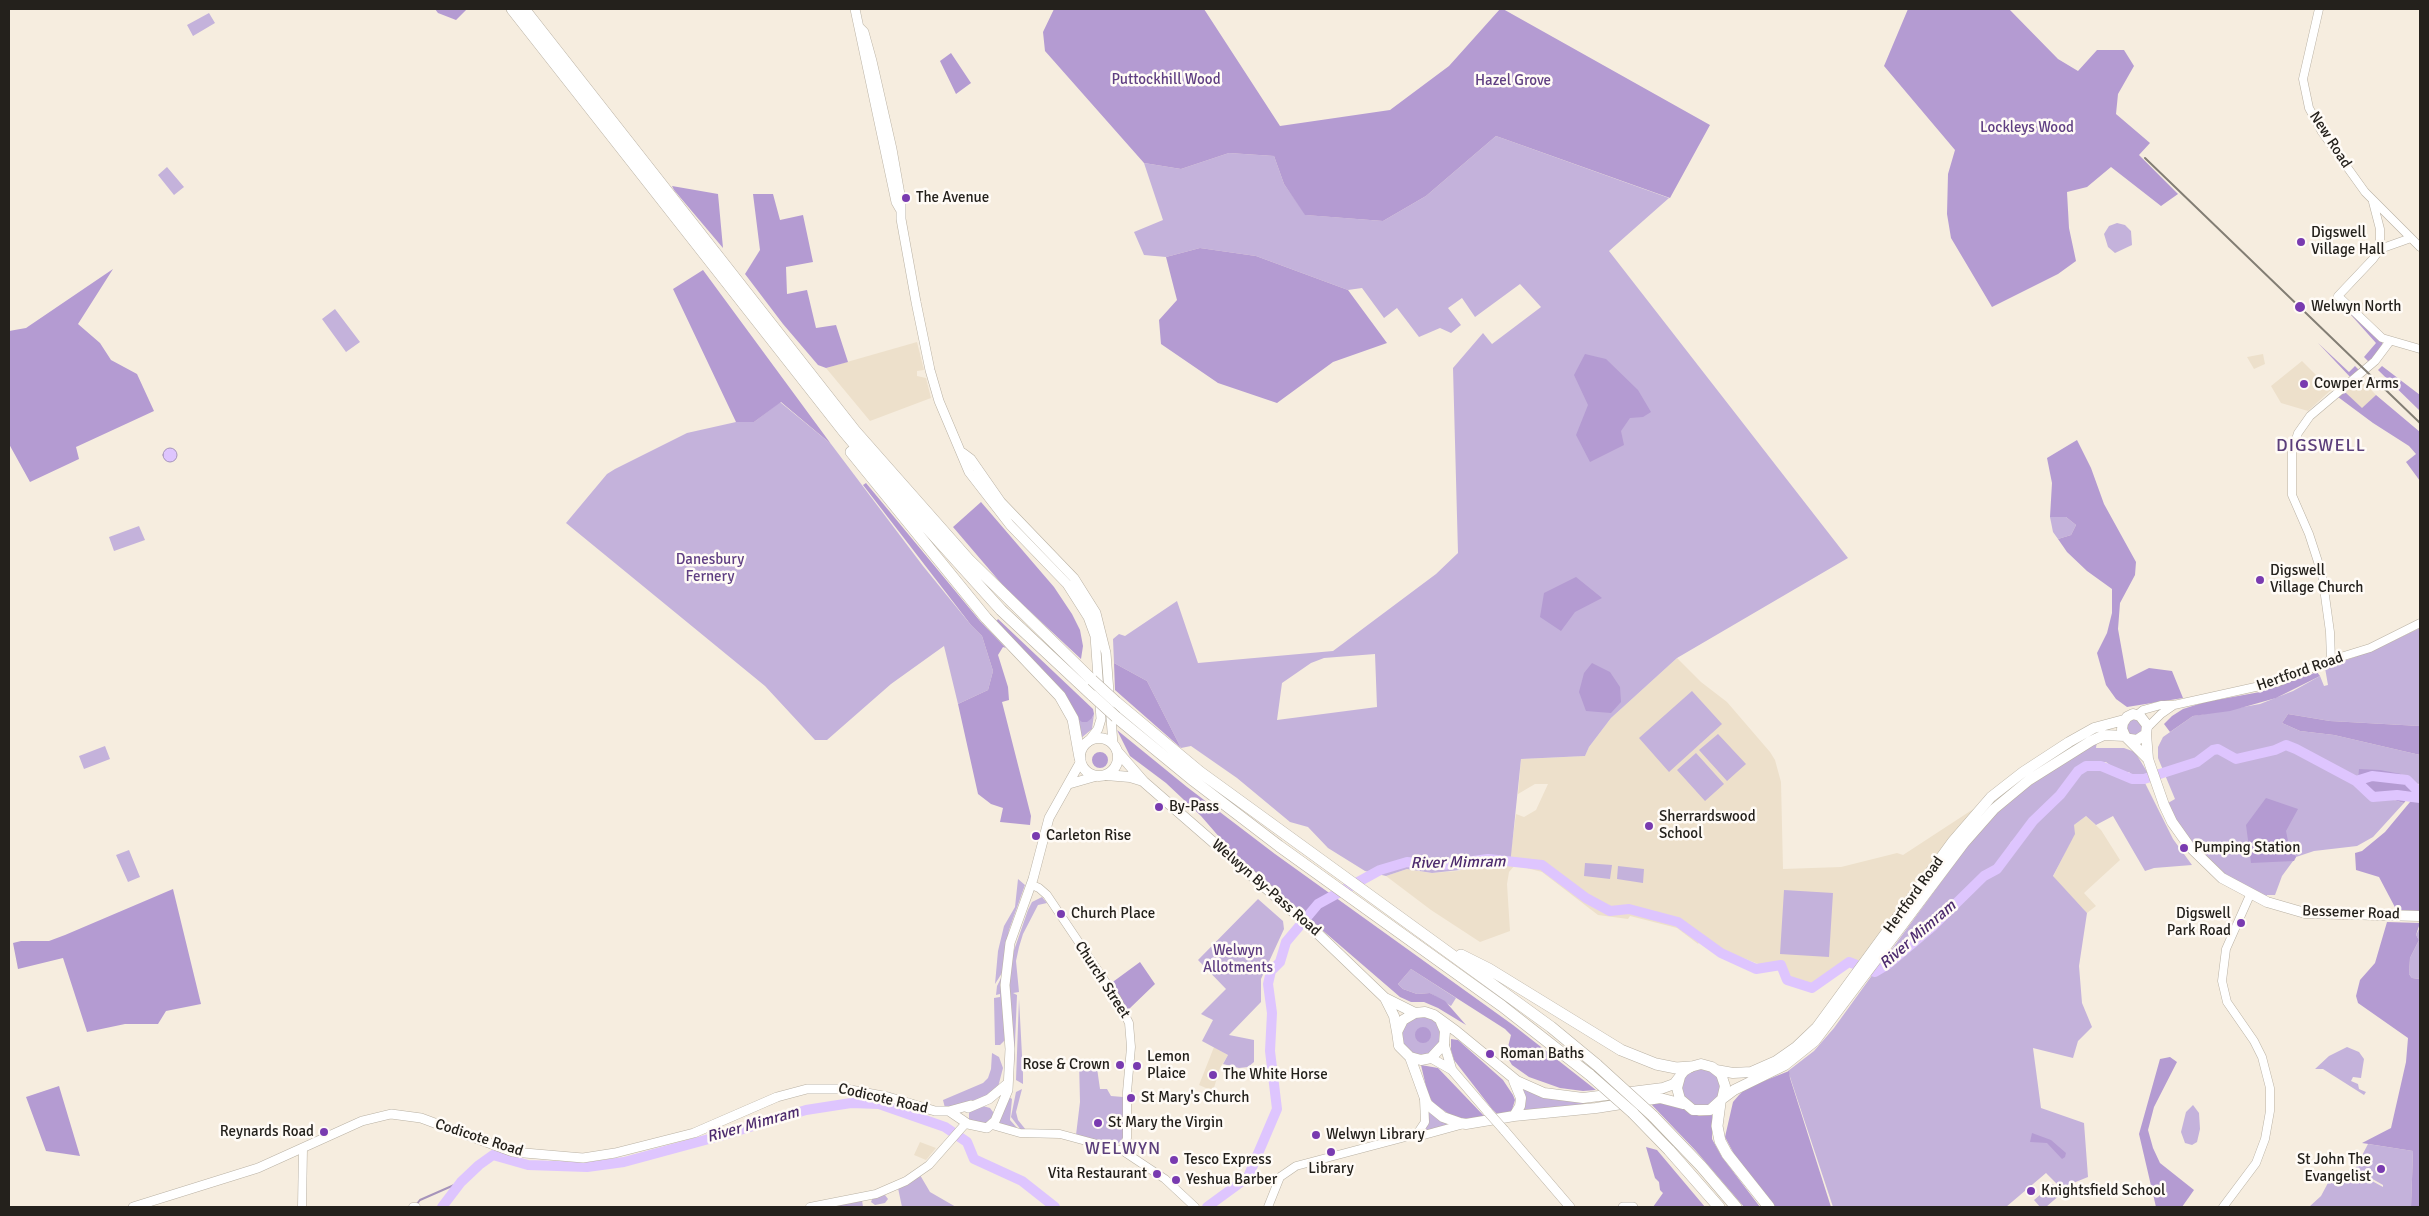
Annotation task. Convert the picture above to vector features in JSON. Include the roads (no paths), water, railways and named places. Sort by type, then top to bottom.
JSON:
[{"type":"highway","points":[[512,9],[622,142]]},
{"type":"highway","points":[[524,9],[797,373],[923,526],[1001,610],[1092,696],[1194,781],[1358,904],[1502,1006],[1590,1075],[1670,1150],[1719,1207]]},
{"type":"highway","points":[[667,200],[894,477],[968,559],[1092,680],[1200,772],[1551,1027],[1598,1065],[1653,1116],[1701,1166],[1736,1207]]},
{"type":"highway","points":[[797,373],[818,410],[885,496],[986,618],[1060,696],[1073,719],[1080,760]]},
{"type":"highway","points":[[1430,940],[1489,968],[1622,1050],[1656,1064],[1676,1068],[1690,1067]]},
{"type":"highway","points":[[1721,1101],[1717,1126],[1720,1141],[1769,1207]]},
{"type":"main road","points":[[854,9],[896,202],[900,209],[930,370],[939,401],[963,453],[964,464],[969,472],[995,507],[1067,584],[1088,617],[1094,636],[1101,719],[1098,730],[1081,751],[1080,760],[1069,784],[1056,802],[1047,822],[1032,884],[1012,938],[1006,968],[1010,1048],[1008,1090],[996,1112],[992,1125],[982,1128],[963,1125],[964,1114],[971,1105],[985,1101],[1008,1083]]},
{"type":"main road","points":[[963,453],[970,459],[1002,502],[1074,578],[1096,613],[1106,653],[1116,766],[1102,775],[1069,784]]},
{"type":"main road","points":[[2137,714],[2146,721],[2147,731],[2137,740],[2127,738],[2122,730],[2124,720],[2130,715],[2137,714]]},
{"type":"main road","name":"Hertford Road","points":[[1721,1101],[1734,1090],[1780,1068],[1804,1050],[1826,1028],[1864,970],[1963,829],[1992,797],[2023,772],[2069,742],[2094,728],[2124,720]]},
{"type":"main road","name":"Bessemer Road","points":[[2147,731],[2149,762],[2172,822],[2189,846],[2222,878],[2250,895],[2305,913],[2420,916]]},
{"type":"main road","name":"Hertford Road","points":[[1716,1070],[1733,1073],[1751,1072],[1786,1054],[1817,1026],[1864,970],[1964,843],[1994,809],[2036,775],[2091,741],[2104,735],[2127,738]]},
{"type":"main road","points":[[1088,742],[1098,738],[1115,747]]},
{"type":"main road","name":"Bessemer Road","points":[[2127,738],[2149,762]]},
{"type":"main road","name":"Welwyn By-Pass Road","points":[[1115,747],[1144,782],[1313,929],[1385,998],[1414,1012]]},
{"type":"main road","points":[[1080,760],[1088,773],[1102,775]]},
{"type":"main road","name":"Welwyn By-Pass Road","points":[[1102,775],[1130,777],[1144,782]]},
{"type":"main road","name":"Welwyn By-Pass Road","points":[[1385,998],[1394,1016],[1397,1032]]},
{"type":"main road","points":[[1510,1076],[1544,1093],[1574,1098],[1663,1088],[1674,1084],[1690,1067],[1701,1064],[1716,1070],[1724,1080],[1721,1101],[1710,1110],[1698,1112],[1683,1104],[1660,1098],[1596,1108],[1514,1116],[1466,1124],[1438,1114],[1424,1099],[1410,1057],[1399,1046],[1397,1032],[1403,1020],[1414,1012],[1429,1013],[1456,1031],[1510,1076],[1519,1087],[1521,1098],[1520,1106],[1514,1116]]},
{"type":"main road","points":[[1441,1022],[1445,1031],[1444,1044],[1452,1070]]},
{"type":"main road","points":[[1410,1057],[1421,1060],[1430,1058],[1444,1044]]},
{"type":"main road","points":[[1430,1058],[1452,1070],[1570,1207]]},
{"type":"main road","points":[[1680,1077],[1678,1094],[1683,1104]]},
{"type":"main road","name":"Codicote Road","points":[[133,1207],[258,1168],[362,1121],[379,1116],[401,1114],[421,1118],[513,1152],[564,1157],[599,1156],[694,1134],[784,1094],[814,1088],[852,1090],[888,1097],[930,1110],[949,1111],[971,1105]]},
{"type":"main road","points":[[985,1101],[993,1106],[996,1112]]},
{"type":"main road","name":"Codicote Road","points":[[949,1111],[963,1125]]},
{"type":"main road","points":[[1623,1207],[1633,1207]]},
{"type":"street","name":"New Road","points":[[2319,9],[2303,79],[2309,108],[2322,132],[2372,200],[2420,247]]},
{"type":"street","points":[[2372,200],[2380,229],[2380,248],[2374,259],[2338,296],[2382,338],[2420,349]]},
{"type":"street","points":[[2380,248],[2411,238]]},
{"type":"street","points":[[2331,660],[2330,632],[2322,574],[2309,534],[2292,495],[2292,452],[2296,438],[2306,420],[2375,361],[2390,341]]},
{"type":"street","name":"Hertford Road","points":[[2137,714],[2162,705],[2174,705],[2278,682],[2331,660],[2370,648],[2420,623]]},
{"type":"street","name":"Hertford Road","points":[[2147,731],[2161,714],[2174,705]]},
{"type":"street","name":"Church Street","points":[[1032,884],[1047,895],[1118,999],[1129,1023],[1132,1042],[1127,1092],[1127,1138],[1123,1152]]},
{"type":"street","points":[[2223,1207],[2256,1162],[2265,1139],[2270,1111],[2270,1088],[2262,1057],[2254,1041],[2227,1002],[2222,982],[2226,949],[2250,895]]},
{"type":"street","points":[[1417,1134],[1425,1122],[1424,1099]]},
{"type":"street","points":[[1268,1207],[1277,1181],[1287,1171],[1296,1166],[1417,1134],[1424,1135],[1466,1124]]},
{"type":"street","points":[[810,1207],[876,1194],[906,1181],[929,1165],[963,1125]]},
{"type":"street","points":[[992,1125],[1020,1133],[1060,1134],[1123,1152],[1165,1179],[1194,1207]]},
{"type":"street","points":[[302,1207],[303,1148]]},
{"type":"waterway","name":"River Mimram","points":[[1207,1207],[1248,1177],[1277,1109],[1270,1051],[1272,1013],[1268,984],[1271,971],[1280,962],[1286,942],[1318,904],[1380,870],[1407,862],[1443,865],[1488,859],[1542,865],[1586,898],[1610,911],[1629,909],[1678,922],[1721,953],[1756,969],[1781,965],[1787,980],[1812,988],[1849,962],[1875,972],[1887,965],[1932,927],[1984,876],[1997,869],[2033,821],[2060,795],[2078,771],[2086,766],[2101,766],[2132,779],[2144,779],[2197,762],[2213,750],[2218,749],[2236,759],[2275,750],[2286,745],[2356,781],[2372,776],[2407,780],[2420,793]]},
{"type":"waterway","points":[[2356,781],[2373,797],[2397,795],[2420,798]]},
{"type":"waterway","name":"River Mimram","points":[[442,1207],[461,1182],[493,1155],[528,1165],[587,1167],[624,1162],[806,1110],[851,1103],[879,1104],[945,1127],[967,1142],[974,1159],[1022,1181],[1055,1207]]},
{"type":"waterway","points":[[416,1205],[420,1200],[461,1182]]},
{"type":"railway","points":[[2145,158],[2420,423]]},
{"type":"place","name":"The Avenue","points":[[906,198]]},
{"type":"place","name":"Digswell Village Hall","points":[[2301,242]]},
{"type":"place","name":"Welwyn North","points":[[2300,307]]},
{"type":"place","name":"Cowper Arms","points":[[2304,384]]},
{"type":"place","name":"Digswell Village Church","points":[[2260,580]]},
{"type":"place","name":"By-Pass","points":[[1159,807]]},
{"type":"place","name":"Sherrardswood School","points":[[1649,826]]},
{"type":"place","name":"Carleton Rise","points":[[1036,836]]},
{"type":"place","name":"Pumping Station","points":[[2184,848]]},
{"type":"place","name":"Church Place","points":[[1061,914]]},
{"type":"place","name":"Digswell Park Road","points":[[2241,923]]},
{"type":"place","name":"Roman Baths","points":[[1490,1054]]},
{"type":"place","name":"Rose & Crown","points":[[1120,1065]]},
{"type":"place","name":"Lemon Plaice","points":[[1137,1066]]},
{"type":"place","name":"The White Horse","points":[[1213,1075]]},
{"type":"place","name":"St Mary's Church","points":[[1131,1098]]},
{"type":"place","name":"St Mary the Virgin","points":[[1098,1123]]},
{"type":"place","name":"Reynards Road","points":[[324,1132]]},
{"type":"place","name":"Welwyn Library","points":[[1316,1135]]},
{"type":"place","name":"Library","points":[[1331,1152]]},
{"type":"place","name":"Tesco Express","points":[[1174,1160]]},
{"type":"place","name":"St John The Evangelist","points":[[2381,1169]]},
{"type":"place","name":"Vita Restaurant","points":[[1157,1174]]},
{"type":"place","name":"Yeshua Barber","points":[[1176,1180]]},
{"type":"place","name":"Knightsfield School","points":[[2031,1191]]},
{"type":"district","name":"DIGSWELL","points":[[2321,446]]},
{"type":"district","name":"WELWYN","points":[[1123,1149]]},
{"type":"park label","name":"Puttockhill Wood","points":[[1166,80]]},
{"type":"park label","name":"Hazel Grove","points":[[1513,81]]},
{"type":"park label","name":"Lockleys Wood","points":[[2027,128]]},
{"type":"park label","name":"Danesbury Fernery","points":[[710,568]]},
{"type":"park label","name":"Welwyn Allotments","points":[[1238,960]]}]
